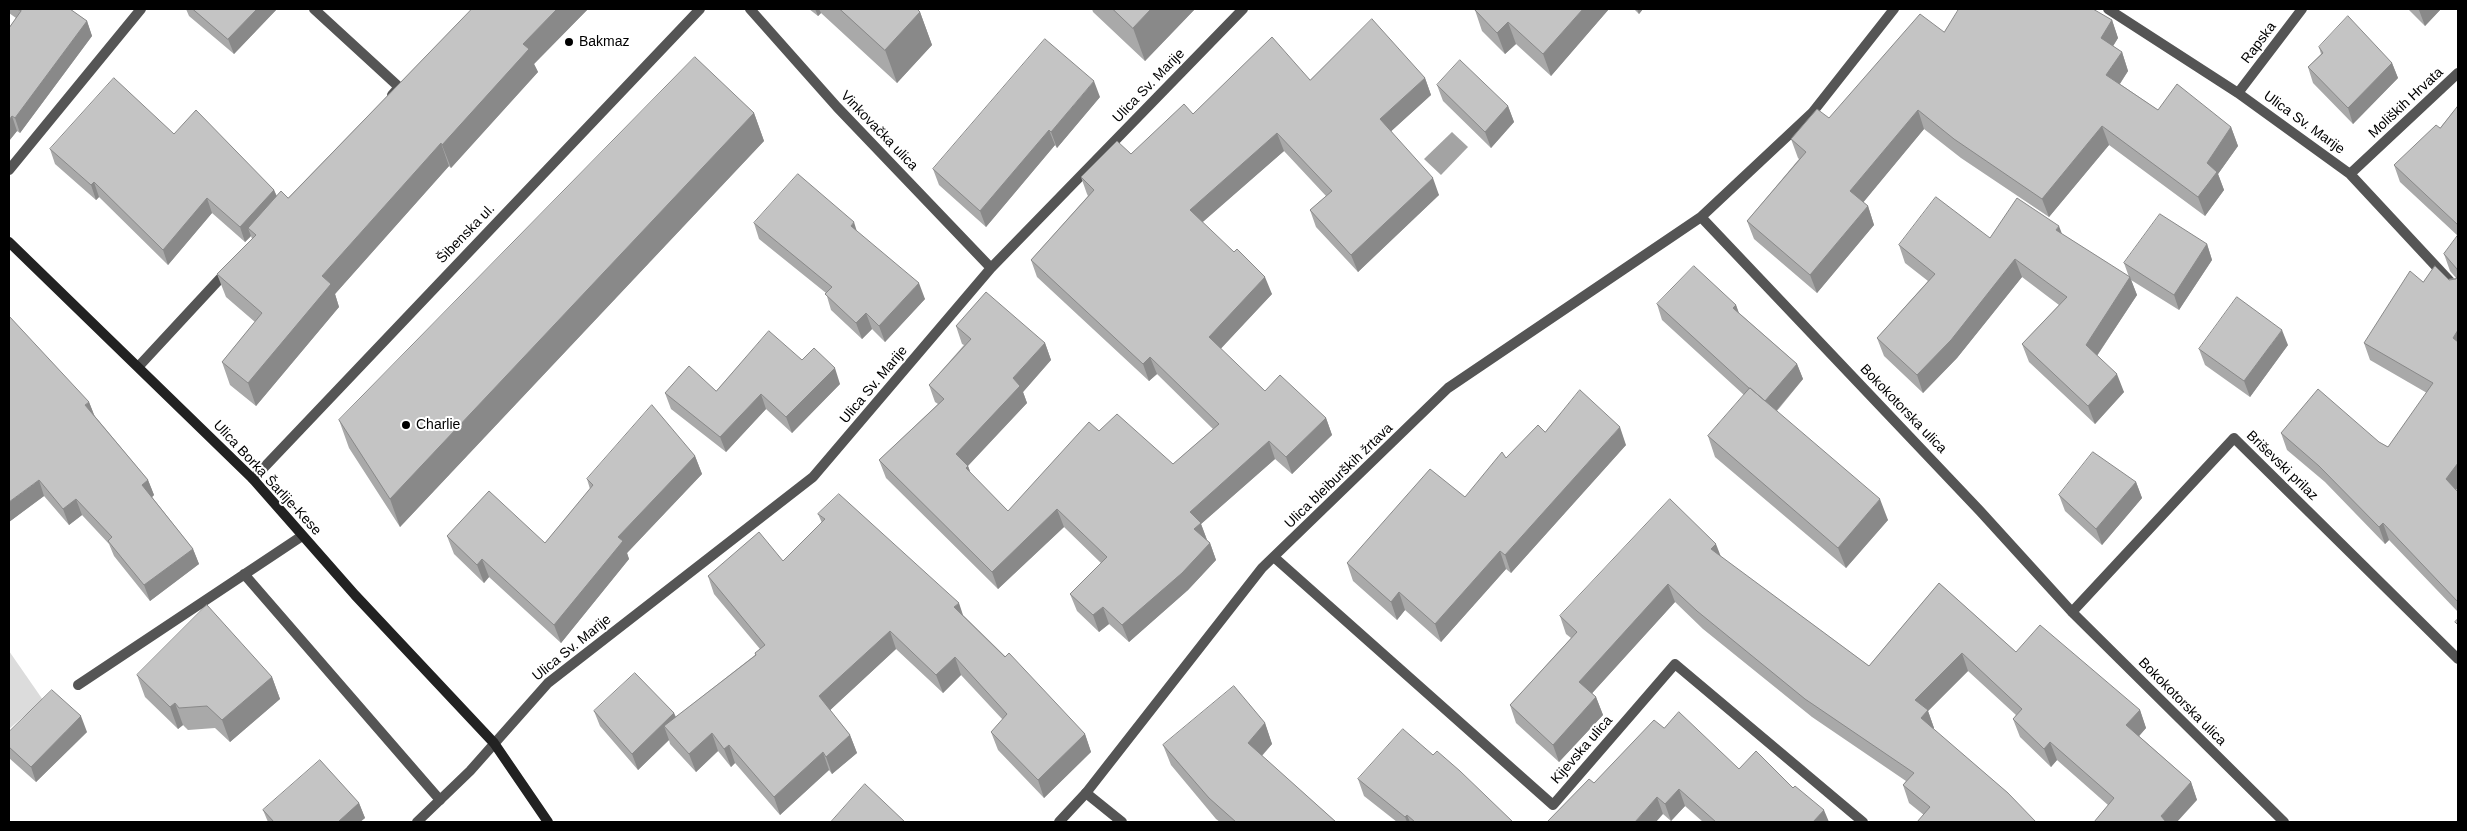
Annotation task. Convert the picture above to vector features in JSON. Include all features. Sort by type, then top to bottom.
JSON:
[{"type":"street","points":[[9,170],[142,9]]},
{"type":"street","points":[[314,9],[399,87],[386,101]]},
{"type":"street","name":"Šibenska ul.","points":[[252,479],[700,9]]},
{"type":"street","name":"Vinkovačka ulica","points":[[750,9],[837,108],[991,268]]},
{"type":"street","name":"Ulica Sv. Marije","points":[[417,822],[470,771],[548,683],[813,477],[991,268],[1243,9]]},
{"type":"street","points":[[1702,218],[1812,113],[1894,9]]},
{"type":"street","name":"Ulica Sv. Marije","points":[[2108,9],[2238,93],[2350,174],[2458,290]]},
{"type":"street","name":"Rapska","points":[[2238,93],[2302,9]]},
{"type":"street","name":"Moliških Hrvata","points":[[2350,174],[2458,73]]},
{"type":"street","name":"Ulica bleiburških žrtava","points":[[1059,822],[1086,793],[1262,568],[1275,558],[1448,388],[1702,218]]},
{"type":"street","name":"Bokokotorska ulica","points":[[1702,218],[1980,511],[2072,612],[2284,822]]},
{"type":"street","name":"Ulica Borka Šarlije-Kese","points":[[9,242],[139,366],[252,479],[302,536],[494,743]]},
{"type":"street","points":[[139,366],[239,259]]},
{"type":"street","name":"Briševski prilaz","points":[[2072,612],[2234,438],[2458,659]]},
{"type":"street","points":[[78,685],[302,536]]},
{"type":"street","name":"Kijevska ulica","points":[[1275,558],[1553,805],[1675,664],[1863,822]]},
{"type":"street","points":[[244,574],[440,800]]},
{"type":"street","points":[[494,743],[548,822]]},
{"type":"street","points":[[1086,793],[1122,822]]},
{"type":"shaded area","points":[[1452,132],[1468,147],[1441,175],[1424,159]]},
{"type":"shaded area","points":[[9,651],[43,700],[9,729]]},
{"type":"building","points":[[17,9],[70,9],[87,21],[15,118],[12,116],[9,120],[9,28],[21,11]]},
{"type":"building","points":[[193,9],[257,9],[228,39]]},
{"type":"building","points":[[472,9],[557,9],[523,44],[529,49],[442,145],[441,143],[322,276],[331,284],[248,383],[222,362],[262,313],[217,274],[256,235],[248,228],[281,191],[288,198]]},
{"type":"building","points":[[840,9],[917,9],[920,12],[885,50]]},
{"type":"building","points":[[1113,9],[1151,9],[1133,28]]},
{"type":"building","points":[[1476,9],[1583,9],[1543,54],[1508,22],[1497,33]]},
{"type":"building","points":[[1959,9],[2093,9],[2112,20],[2101,38],[2122,52],[2106,75],[2158,110],[2177,84],[2231,127],[2207,163],[2217,172],[2198,197],[2102,126],[2042,199],[1954,139],[1918,110],[1850,191],[1868,206],[1810,275],[1747,221],[1806,152],[1791,139],[1817,109],[1829,118],[1920,14],[1944,32]]},
{"type":"building","points":[[2348,16],[2392,63],[2348,108],[2308,67],[2323,53],[2319,47]]},
{"type":"building","points":[[1372,19],[1425,78],[1380,119],[1433,178],[1351,255],[1310,210],[1332,191],[1277,133],[1190,210],[1234,252],[1237,249],[1265,277],[1209,337],[1265,391],[1280,375],[1326,418],[1286,457],[1269,441],[1190,512],[1201,523],[1194,529],[1210,543],[1182,573],[1122,625],[1103,607],[1093,615],[1070,594],[1107,557],[1057,509],[992,572],[879,460],[944,399],[929,385],[971,339],[956,326],[986,292],[1045,343],[1013,378],[1020,386],[956,454],[968,466],[966,468],[1008,511],[1089,422],[1099,431],[1117,414],[1173,464],[1219,424],[1150,357],[1143,364],[1031,260],[1094,190],[1081,177],[1117,141],[1131,154],[1184,104],[1193,114],[1272,37],[1310,80]]},
{"type":"building","points":[[1045,39],[1094,81],[1051,132],[1049,130],[980,211],[933,169]]},
{"type":"building","points":[[695,57],[754,113],[390,499],[339,420]]},
{"type":"building","points":[[1460,60],[1508,106],[1485,132],[1437,85]]},
{"type":"building","points":[[114,78],[174,134],[196,110],[274,190],[240,227],[207,198],[163,250],[94,182],[91,185],[50,149]]},
{"type":"building","points":[[2458,106],[2458,225],[2394,165],[2436,125],[2440,128]]},
{"type":"building","points":[[798,174],[854,222],[851,226],[919,283],[879,326],[866,313],[856,323],[825,294],[832,287],[754,223]]},
{"type":"building","points":[[1936,197],[1990,238],[2017,198],[2059,226],[2056,230],[2130,277],[2086,345],[2117,374],[2088,406],[2022,344],[2067,297],[2015,259],[1951,340],[1917,375],[1877,338],[1935,274],[1899,245]]},
{"type":"building","points":[[2160,214],[2207,244],[2174,295],[2124,263]]},
{"type":"building","points":[[2458,235],[2458,274],[2457,269],[2444,254]]},
{"type":"building","points":[[1694,266],[1736,305],[1733,308],[1797,364],[1765,401],[1657,304]]},
{"type":"building","points":[[2435,266],[2449,280],[2456,279],[2458,275],[2458,330],[2453,338],[2458,342],[2458,463],[2446,479],[2458,492],[2458,602],[2383,523],[2379,527],[2319,466],[2281,433],[2318,389],[2379,442],[2388,447],[2433,383],[2364,343],[2410,271],[2423,282]]},
{"type":"building","points":[[2237,297],[2282,330],[2244,381],[2199,349]]},
{"type":"building","points":[[9,316],[89,402],[85,405],[148,480],[142,485],[193,549],[144,585],[108,541],[112,537],[76,499],[63,509],[39,480],[9,502]]},
{"type":"building","points":[[769,331],[802,360],[814,348],[835,368],[786,417],[761,394],[720,437],[665,393],[689,366],[716,391]]},
{"type":"building","points":[[1750,388],[1880,499],[1838,548],[1708,436]]},
{"type":"building","points":[[1580,390],[1620,427],[1505,555],[1500,551],[1435,624],[1399,592],[1391,602],[1347,563],[1430,469],[1465,497],[1502,452],[1506,458],[1538,425],[1545,432]]},
{"type":"building","points":[[652,405],[695,456],[618,537],[623,541],[554,625],[482,559],[477,565],[447,536],[489,491],[545,543],[593,485],[587,479]]},
{"type":"building","points":[[2093,452],[2136,482],[2096,529],[2059,495]]},
{"type":"building","points":[[839,494],[959,603],[954,607],[1005,657],[1009,653],[1085,734],[1038,780],[991,732],[1007,714],[955,657],[936,675],[890,631],[819,696],[850,735],[826,757],[823,752],[774,797],[729,745],[724,749],[712,733],[689,754],[664,726],[756,655],[755,653],[765,645],[708,576],[759,532],[783,561],[825,519],[818,514]]},
{"type":"building","points":[[1670,499],[1716,544],[1711,549],[1869,666],[1939,583],[2016,652],[2040,625],[2140,710],[2126,725],[2191,782],[2161,816],[2166,822],[2094,822],[2114,798],[2050,742],[2044,749],[2013,719],[2022,709],[1962,653],[1915,700],[1928,710],[1921,718],[2008,793],[2036,822],[1917,822],[1930,807],[1903,785],[1914,773],[1805,699],[1697,611],[1668,584],[1579,682],[1596,697],[1553,745],[1510,705],[1577,632],[1560,616]]},
{"type":"building","points":[[207,605],[272,677],[222,720],[207,706],[179,708],[175,703],[170,707],[137,675]]},
{"type":"building","points":[[635,673],[674,713],[632,754],[594,711]]},
{"type":"building","points":[[1234,686],[1265,723],[1248,743],[1336,822],[1236,822],[1209,798],[1163,745]]},
{"type":"building","points":[[52,690],[81,716],[31,767],[9,747],[9,732]]},
{"type":"building","points":[[1679,712],[1739,769],[1756,751],[1793,788],[1795,786],[1824,810],[1813,822],[1716,822],[1679,789],[1665,804],[1657,797],[1635,822],[1547,822],[1589,779],[1594,783],[1654,720],[1664,728]]},
{"type":"building","points":[[1403,729],[1433,755],[1437,751],[1513,822],[1415,822],[1407,815],[1405,817],[1358,779]]},
{"type":"building","points":[[320,760],[359,803],[338,822],[274,822],[263,810]]},
{"type":"building","points":[[865,784],[905,822],[831,822]]},
{"type":"place","name":"Bakmaz","points":[[569,42]]},
{"type":"place","name":"Charlie","points":[[406,425]]}]
